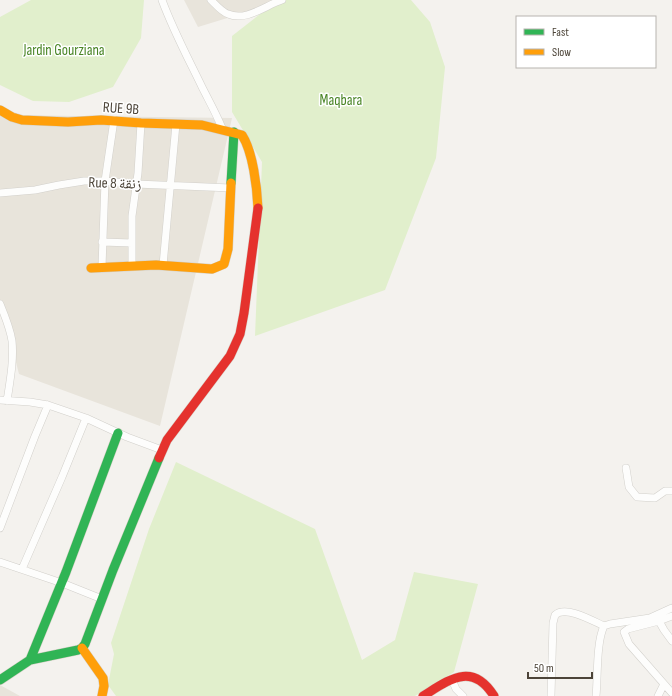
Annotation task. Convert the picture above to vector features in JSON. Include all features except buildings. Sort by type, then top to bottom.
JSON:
[{"type":"street","points":[[162,0],[172,26],[222,128]]},
{"type":"street","points":[[211,0],[226,14],[232,16],[245,16],[282,0]]},
{"type":"street","name":"RUE 9B","points":[[0,110],[12,117],[22,120],[68,122],[114,120],[141,123],[202,125],[222,128],[238,133]]},
{"type":"street","points":[[102,267],[105,181],[114,120]]},
{"type":"street","points":[[132,265],[132,216],[141,123]]},
{"type":"street","points":[[162,265],[176,124]]},
{"type":"street","points":[[91,268],[132,265],[162,265],[212,269],[224,264],[228,249],[231,188],[238,133]]},
{"type":"street","points":[[0,680],[30,660],[82,648],[162,450],[174,431],[230,356],[240,334],[254,239],[258,198],[251,153],[247,142],[238,133]]},
{"type":"street","name":"Rue 8 زنقة","points":[[0,193],[35,190],[84,181],[231,188]]},
{"type":"street","points":[[102,242],[132,243]]},
{"type":"street","points":[[0,304],[12,341],[11,367],[3,401],[30,402],[48,405],[86,418],[162,450]]},
{"type":"street","points":[[0,528],[48,405]]},
{"type":"street","points":[[22,569],[86,418]]},
{"type":"street","points":[[30,660],[62,583],[118,432]]},
{"type":"street","points":[[626,468],[629,487],[637,497],[655,498],[665,491],[672,491]]},
{"type":"street","points":[[0,562],[62,583],[102,599]]},
{"type":"street","points":[[551,696],[553,622],[555,615],[561,612],[569,612],[604,626],[650,618],[672,608]]},
{"type":"street","points":[[672,616],[628,629],[624,632],[629,644],[672,693]]},
{"type":"street","points":[[659,621],[672,640]]},
{"type":"street","points":[[596,696],[600,641],[604,626]]},
{"type":"street","points":[[82,648],[103,678],[104,686],[102,696]]},
{"type":"street","points":[[423,696],[456,678],[464,676],[478,680],[489,689],[494,696]]},
{"type":"street","points":[[456,678],[453,682],[456,689],[463,696]]},
{"type":"street","points":[[658,696],[664,684]]},
{"type":"shaded area","points":[[184,0],[286,0],[198,27]]},
{"type":"shaded area","points":[[0,115],[232,118],[160,426],[19,374],[0,301]]},
{"type":"shaded area","points":[[0,685],[20,696],[0,696]]},
{"type":"green space","name":"Jardin Gourziana","points":[[31,0],[144,0],[141,38],[113,87],[69,102],[33,101],[0,85],[0,17]]},
{"type":"green space","name":"Maqbara","points":[[278,0],[411,0],[430,22],[445,67],[436,158],[385,290],[255,336],[262,162],[232,112],[232,36]]},
{"type":"green space","points":[[176,462],[315,529],[362,660],[395,640],[414,572],[478,584],[454,672],[415,696],[116,696],[108,685],[114,654],[111,643],[149,529]]},
{"type":"traffic: fast","points":[[231,183],[234,132]]},
{"type":"traffic: fast","points":[[30,660],[66,572],[118,433]]},
{"type":"traffic: fast","points":[[0,680],[30,660],[78,650],[85,644],[113,570],[159,458]]},
{"type":"traffic: slow","points":[[0,110],[12,117],[22,120],[68,122],[101,120],[202,125],[242,135],[252,160],[258,208]]},
{"type":"traffic: slow","points":[[91,268],[156,265],[212,269],[224,264],[228,249],[231,183]]},
{"type":"traffic: slow","points":[[82,648],[103,678],[104,686],[102,696]]},
{"type":"traffic: jam","points":[[159,458],[167,440],[230,356],[240,334],[258,208]]},
{"type":"traffic: jam","points":[[423,696],[451,680],[469,676],[486,685],[494,696]]}]
